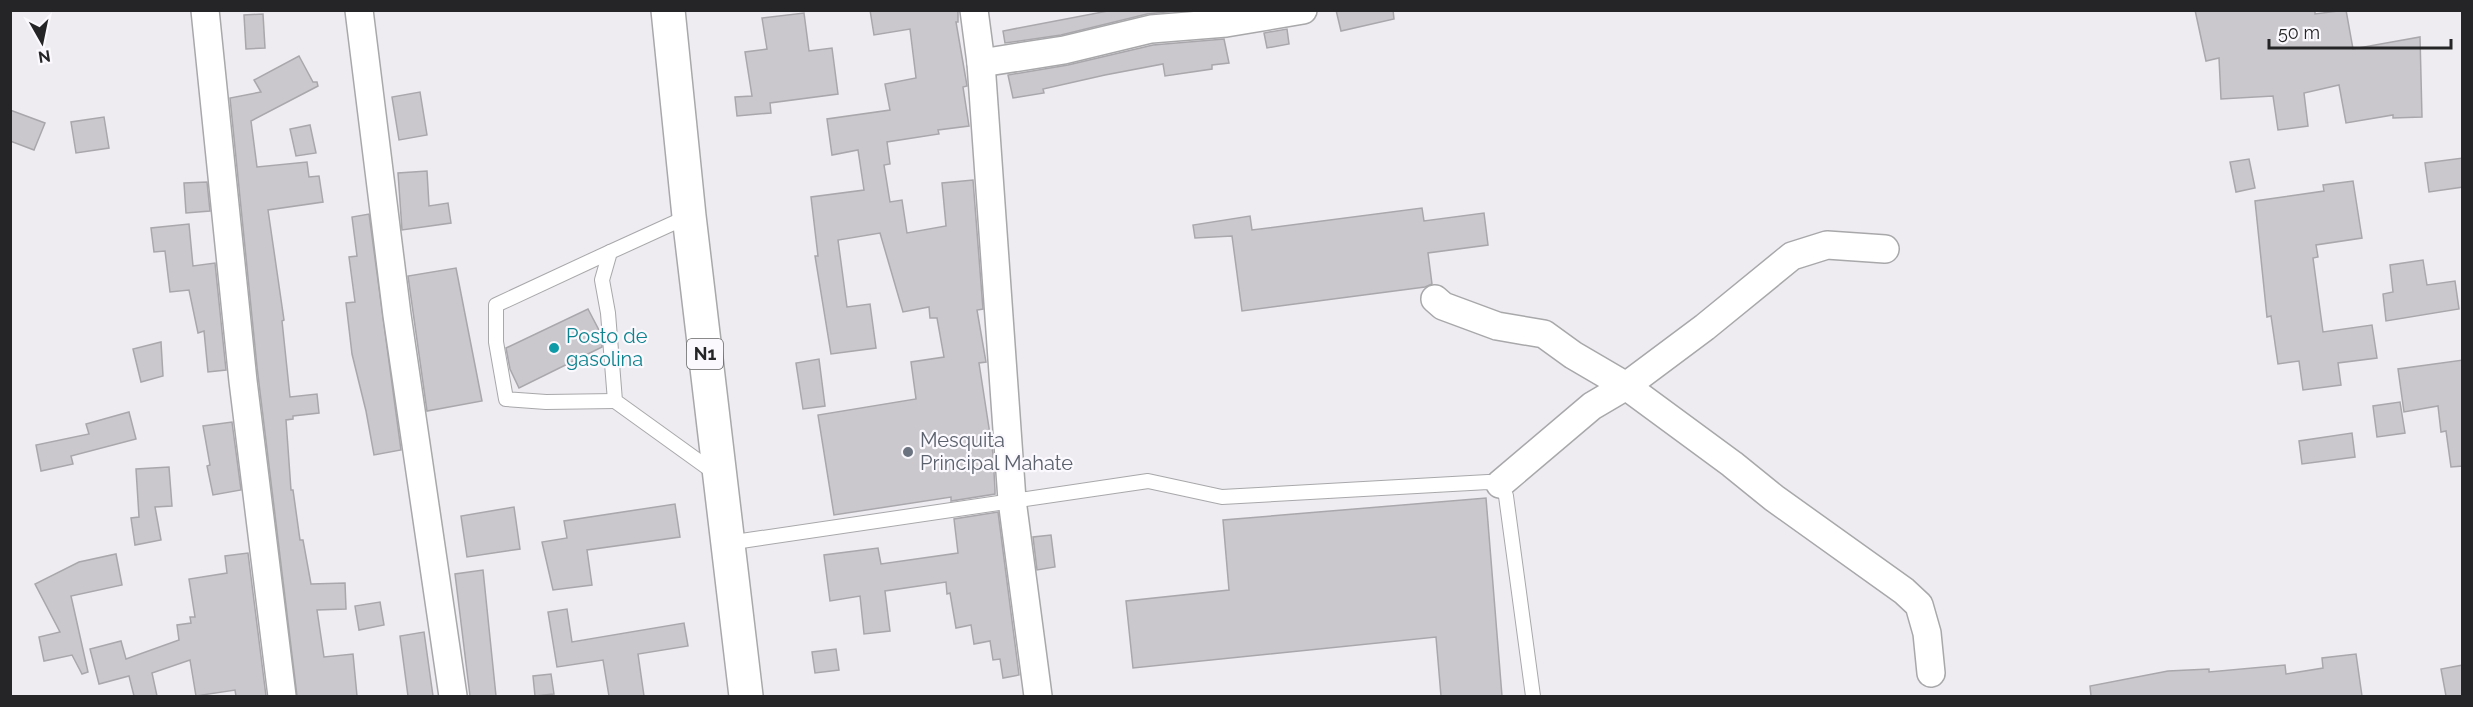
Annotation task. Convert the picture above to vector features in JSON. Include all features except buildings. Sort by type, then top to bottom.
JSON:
[{"type":"highway","name":"N1","points":[[668,10],[689,216],[746,696]]},
{"type":"street","points":[[205,10],[243,381],[282,696]]},
{"type":"street","points":[[358,10],[397,315],[453,696]]},
{"type":"street","points":[[974,10],[981,63],[1012,500],[1038,696]]},
{"type":"street","points":[[981,63],[1064,50],[1151,29],[1226,23],[1303,10]]},
{"type":"street","points":[[1500,484],[1592,406],[1626,386],[1705,327],[1792,256],[1827,245],[1885,249]]},
{"type":"street","points":[[1436,299],[1443,306],[1497,326],[1544,334],[1573,355],[1626,386],[1774,498],[1904,591],[1919,605],[1928,633],[1931,673]]},
{"type":"lane","points":[[689,216],[496,305],[496,342],[506,399],[546,402],[615,401],[719,476]]},
{"type":"lane","points":[[610,252],[602,280],[608,313],[615,401]]},
{"type":"lane","points":[[728,543],[1148,481],[1222,497],[1488,482],[1500,484],[1506,496],[1533,696]]},
{"type":"place","name":"Posto de gasolina","points":[[554,348]]},
{"type":"place","name":"Mesquita Principal Mahate","points":[[908,452]]}]
